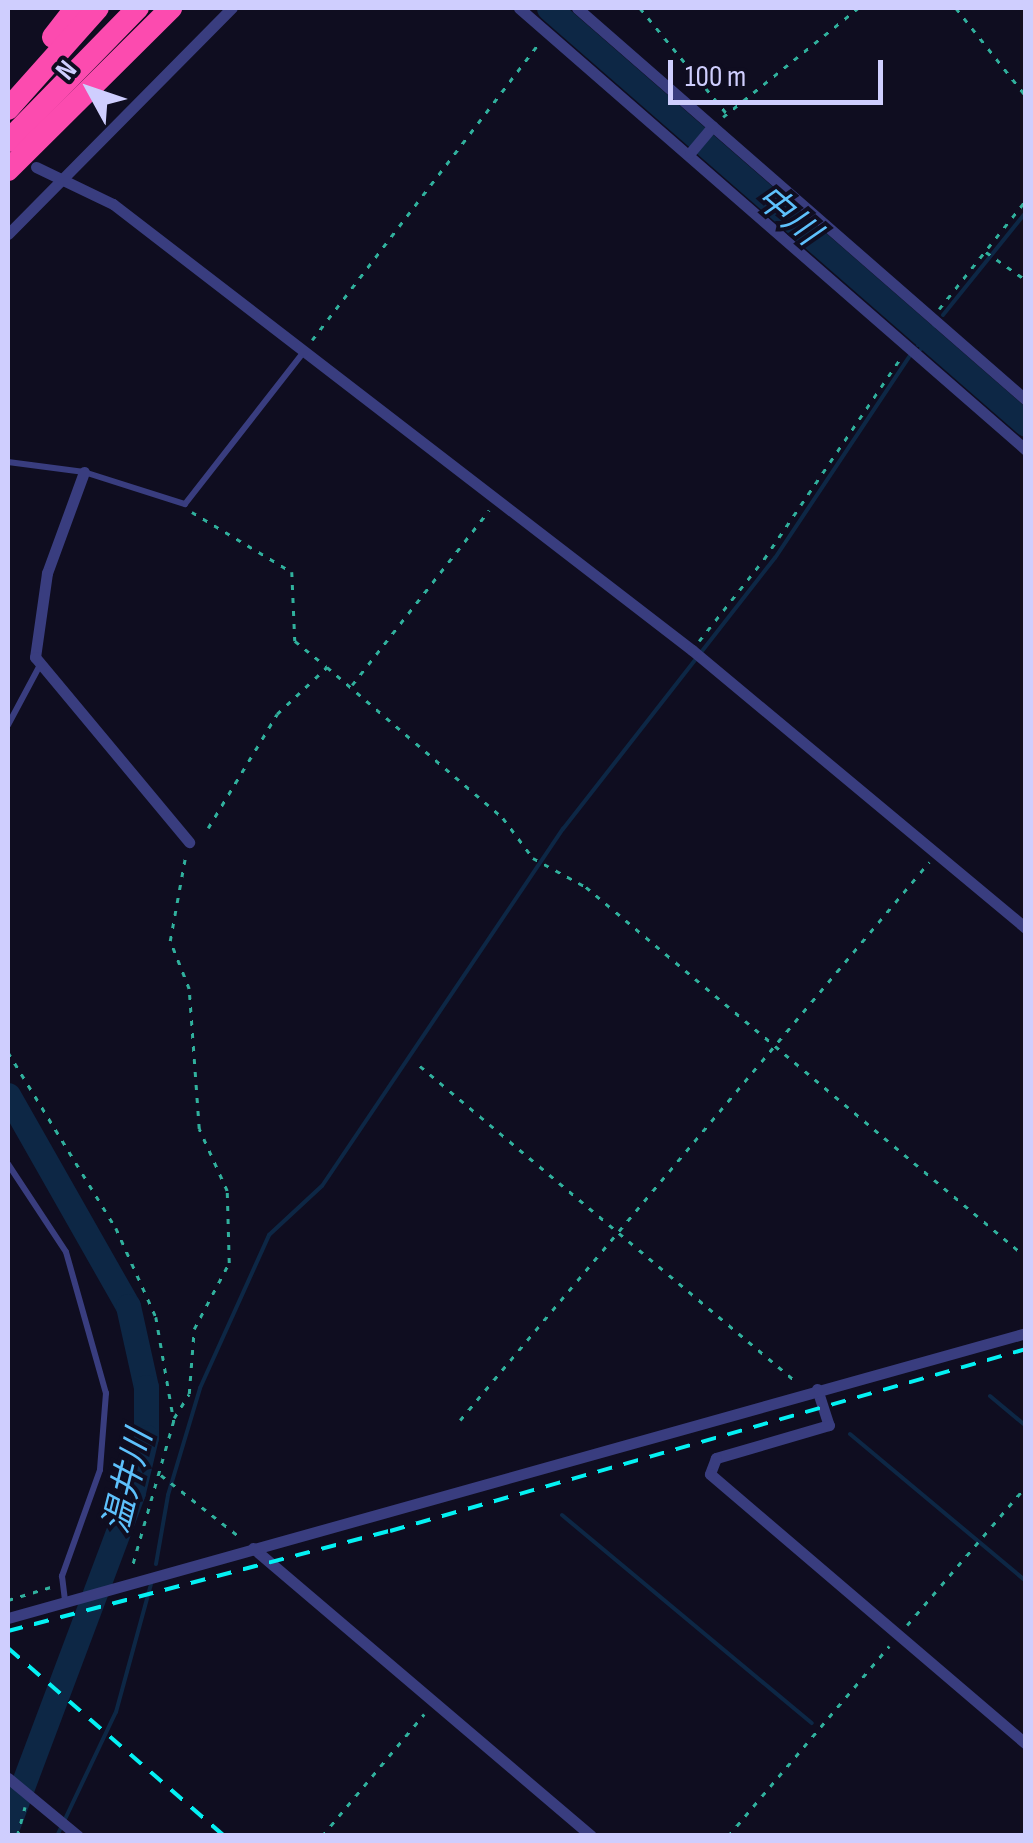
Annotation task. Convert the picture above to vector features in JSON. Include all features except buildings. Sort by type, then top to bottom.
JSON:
[{"type":"highway","points":[[8,89],[76,8]]},
{"type":"highway","points":[[8,109],[98,8]]},
{"type":"highway","points":[[8,142],[138,8]]},
{"type":"highway","points":[[8,170],[171,8]]},
{"type":"street","points":[[8,234],[60,177],[232,8]]},
{"type":"street","points":[[520,8],[692,151],[1026,450]]},
{"type":"street","points":[[577,8],[1026,400]]},
{"type":"street","points":[[692,151],[710,128]]},
{"type":"street","points":[[36,167],[113,204],[692,650],[1026,928]]},
{"type":"street","points":[[84,472],[47,573],[34,656],[188,842]]},
{"type":"street","points":[[8,1618],[1026,1333]]},
{"type":"street","points":[[812,1390],[829,1425],[716,1458],[710,1474],[901,1632],[1021,1739],[1026,1723]]},
{"type":"street","points":[[253,1548],[591,1836]]},
{"type":"street","points":[[8,1778],[78,1836]]},
{"type":"lane","points":[[8,462],[84,472],[185,504],[304,352]]},
{"type":"lane","points":[[8,726],[40,664]]},
{"type":"lane","points":[[8,1164],[66,1252],[106,1393],[100,1470],[61,1583],[65,1603]]},
{"type":"path","points":[[640,8],[727,114]]},
{"type":"path","points":[[710,128],[858,8]]},
{"type":"path","points":[[956,8],[1026,96]]},
{"type":"path","points":[[304,352],[548,31]]},
{"type":"path","points":[[933,318],[1026,200]]},
{"type":"path","points":[[985,251],[1026,280]]},
{"type":"path","points":[[692,650],[764,559],[910,345]]},
{"type":"path","points":[[352,686],[496,502]]},
{"type":"path","points":[[185,504],[292,572],[295,641],[503,818],[536,861],[586,888],[1026,1257]]},
{"type":"path","points":[[208,828],[277,714],[327,667]]},
{"type":"path","points":[[174,1418],[189,1394],[194,1329],[228,1263],[226,1192],[199,1128],[189,990],[170,941],[188,842]]},
{"type":"path","points":[[460,1420],[937,853]]},
{"type":"path","points":[[8,1052],[116,1228],[156,1318],[174,1418],[164,1477],[137,1541],[130,1584]]},
{"type":"path","points":[[420,1066],[616,1233],[812,1390]]},
{"type":"path","points":[[164,1477],[176,1482],[253,1548]]},
{"type":"path","points":[[728,1836],[1026,1486]]},
{"type":"path","points":[[8,1600],[61,1583]]},
{"type":"path","points":[[322,1836],[434,1701]]},
{"type":"path","points":[[17,1836],[28,1796]]},
{"type":"waterway","name":"中川","points":[[549,8],[1026,424]]},
{"type":"waterway","points":[[943,315],[1026,212]]},
{"type":"waterway","name":"中川","points":[[918,345],[934,326]]},
{"type":"waterway","points":[[921,349],[931,338]]},
{"type":"waterway","points":[[156,1564],[168,1495],[200,1388],[269,1235],[322,1186],[563,829],[775,558],[909,357]]},
{"type":"waterway","name":"温井川","points":[[8,1095],[128,1306],[146,1387],[146,1437],[133,1492],[8,1824]]},
{"type":"waterway","points":[[990,1396],[1026,1426]]},
{"type":"waterway","points":[[850,1434],[1026,1581]]},
{"type":"waterway","points":[[562,1515],[812,1723]]},
{"type":"waterway","points":[[57,1836],[116,1712],[151,1584]]},
{"type":"railway","points":[[8,1631],[390,1531],[1026,1349]]},
{"type":"railway","points":[[8,1648],[224,1836]]}]
